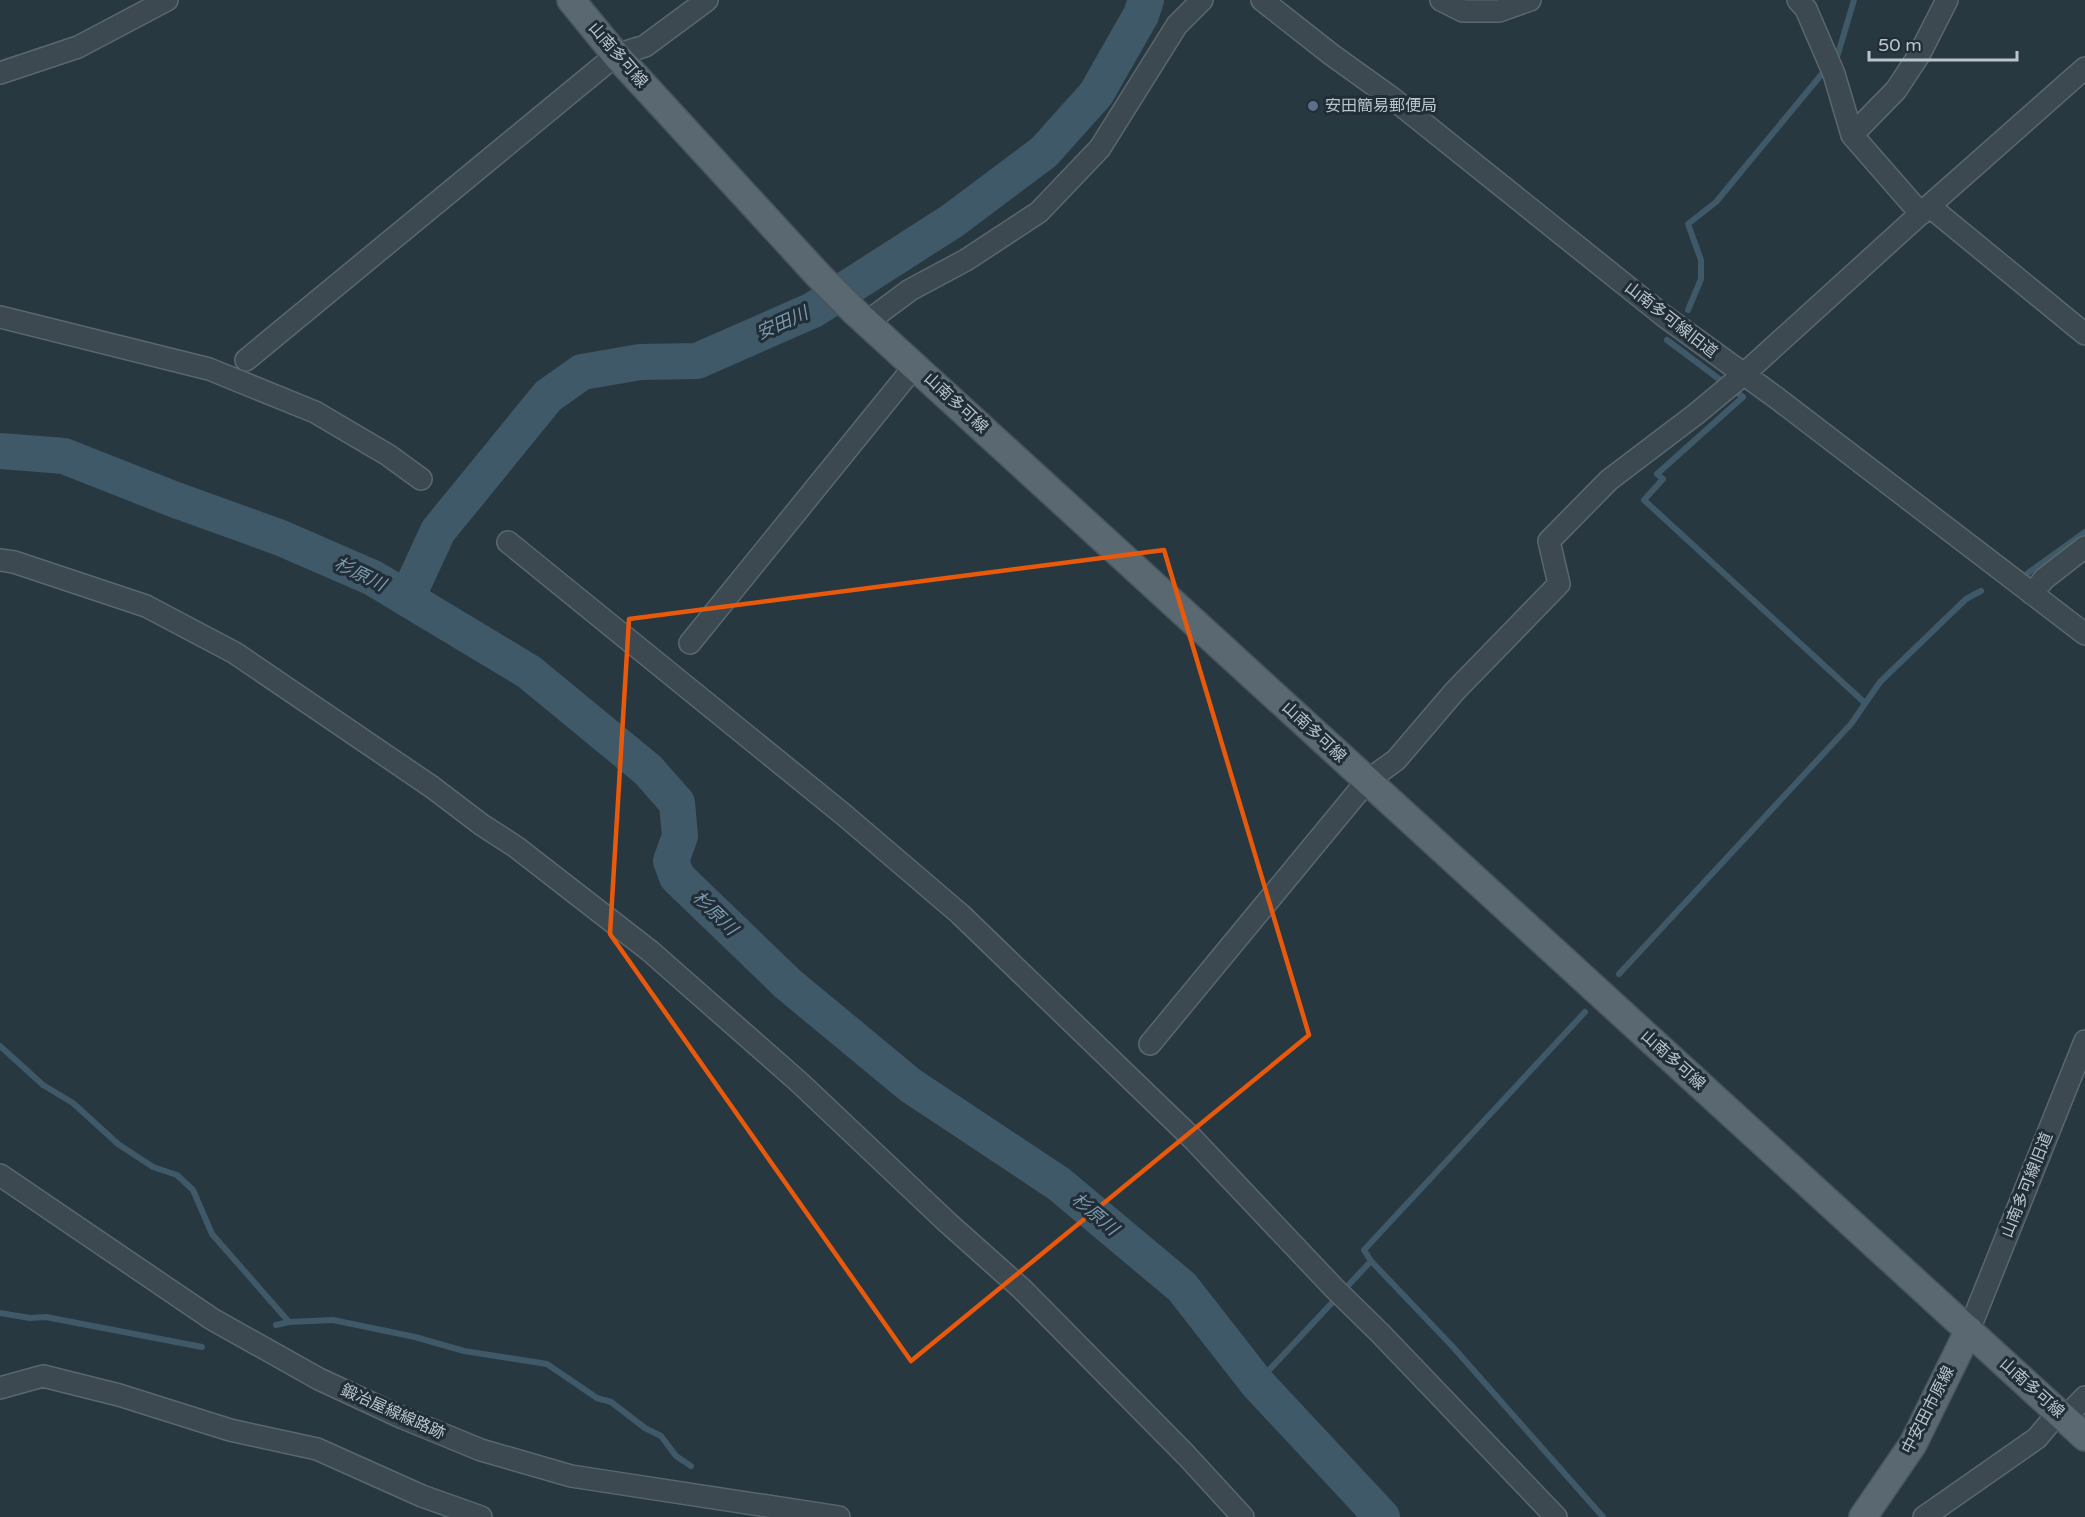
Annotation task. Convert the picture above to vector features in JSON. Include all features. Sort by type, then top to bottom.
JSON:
[{"type":"main road","name":"山南多可線","points":[[571,0],[616,55],[819,276],[861,317],[2085,1437]]},
{"type":"main road","name":"中安田市原線","points":[[1863,1517],[1913,1444],[1969,1330]]},
{"type":"street","points":[[0,73],[78,47],[167,0]]},
{"type":"street","points":[[246,360],[616,55],[645,46],[707,0]]},
{"type":"street","points":[[861,317],[966,260],[1040,212],[1100,148],[1177,25],[1202,0]]},
{"type":"street","name":"山南多可線旧道","points":[[1262,0],[1392,98],[1665,316],[2085,634]]},
{"type":"street","points":[[1441,0],[1463,11],[1499,11],[1530,0]]},
{"type":"street","points":[[1798,0],[1806,9],[1834,74],[1852,135],[1925,210],[2085,334]]},
{"type":"street","points":[[1852,135],[1896,90],[1919,55],[1947,0]]},
{"type":"street","points":[[1150,1044],[1367,780],[1396,760],[1455,691],[1558,584],[1549,541],[1609,480],[1696,414],[1744,374],[2085,68]]},
{"type":"street","points":[[0,317],[209,369],[315,412],[388,454],[421,479]]},
{"type":"street","points":[[690,643],[909,373],[920,370]]},
{"type":"street","points":[[508,542],[843,814],[960,914],[1193,1139],[1556,1517]]},
{"type":"street","points":[[2032,594],[2044,579],[2085,547]]},
{"type":"street","points":[[0,560],[14,562],[146,606],[235,653],[516,847],[650,951],[800,1083],[948,1223],[1022,1289],[1186,1455],[1243,1517]]},
{"type":"street","name":"山南多可線旧道","points":[[1969,1330],[2085,1041]]},
{"type":"street","name":"鍛冶屋線線路跡","points":[[0,1175],[222,1325],[319,1379],[403,1418],[481,1450],[571,1476],[839,1517]]},
{"type":"street","points":[[0,1388],[44,1376],[119,1395],[230,1430],[317,1449],[422,1496],[481,1517]]},
{"type":"street","points":[[1924,1517],[2037,1438],[2085,1397]]},
{"type":"highlighted area","points":[[1164,550],[1309,1035],[911,1361],[610,934],[629,619]]},
{"type":"waterway","name":"安田川","points":[[407,598],[438,531],[548,396],[582,372],[640,362],[697,361],[813,310],[952,221],[1044,152],[1096,94],[1141,15],[1146,0]]},
{"type":"waterway","points":[[1832,61],[1838,54],[1854,0]]},
{"type":"waterway","points":[[1688,310],[1701,279],[1701,260],[1688,224],[1716,202],[1826,69]]},
{"type":"waterway","points":[[1667,340],[1743,397],[1657,474],[1663,479],[1644,500],[1865,703]]},
{"type":"waterway","name":"杉原川","points":[[0,451],[64,456],[281,538],[373,578],[529,672],[648,770],[677,803],[680,836],[671,861],[677,877],[788,984],[910,1085],[1059,1184],[1182,1287],[1257,1383],[1382,1517]]},
{"type":"waterway","points":[[2028,573],[2085,532]]},
{"type":"waterway","points":[[1619,974],[1851,724],[1880,682],[1966,599],[1981,591]]},
{"type":"waterway","points":[[1257,1383],[1371,1261],[1364,1250],[1585,1012]]},
{"type":"waterway","points":[[0,1046],[43,1085],[73,1103],[118,1144],[153,1167],[177,1175],[193,1190],[212,1234],[289,1322]]},
{"type":"waterway","points":[[1371,1261],[1453,1347],[1603,1517]]},
{"type":"waterway","points":[[0,1313],[30,1318],[46,1317],[202,1347]]},
{"type":"waterway","points":[[276,1325],[289,1322],[333,1320],[415,1337],[464,1351],[547,1364],[597,1398],[611,1402],[645,1428],[661,1436],[676,1456],[691,1466]]},
{"type":"place","name":"安田簡易郵便局","points":[[1313,106]]}]
